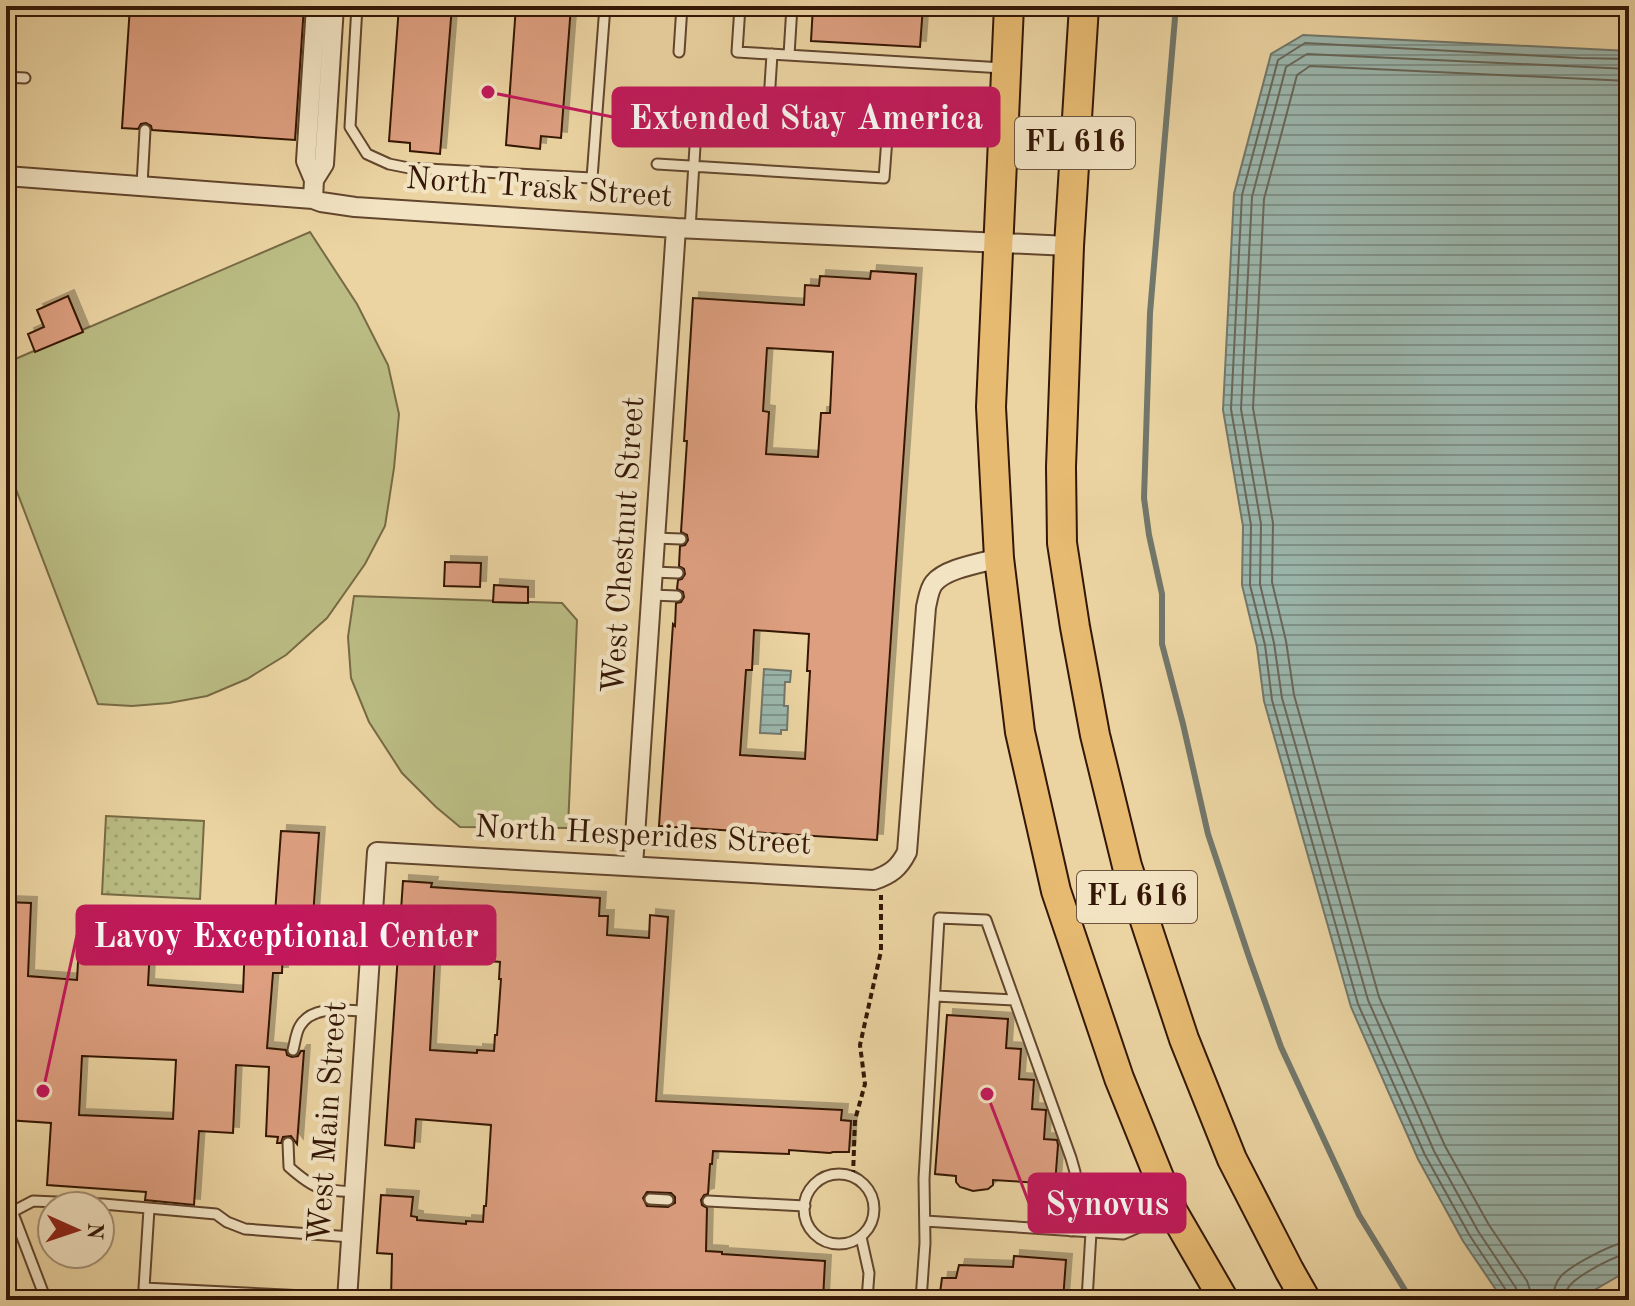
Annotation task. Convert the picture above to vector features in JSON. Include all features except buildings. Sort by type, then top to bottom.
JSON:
[{"type":"main road","name":"FL 616","points":[[1009,6],[991,407],[999,558],[1020,732],[1056,891],[1119,1078],[1173,1212],[1224,1300]]},
{"type":"main road","name":"FL 616","points":[[1084,6],[1069,246],[1061,467],[1062,543],[1075,627],[1095,735],[1127,866],[1184,1039],[1232,1159],[1306,1300]]},
{"type":"street","points":[[313,190],[306,161],[316,6]]},
{"type":"street","points":[[313,190],[324,164],[332,6]]},
{"type":"street","name":"North Trask Street","points":[[6,176],[142,185],[313,190],[321,202],[355,207],[683,228],[1069,246]]},
{"type":"street","name":"West Chestnut Street","points":[[633,866],[655,538],[683,228]]},
{"type":"street","name":"North Hesperides Street","points":[[377,852],[874,880],[890,874],[901,865],[907,852],[929,593],[935,581],[950,571],[999,558]]},
{"type":"street","name":"West Main Street","points":[[347,1299],[377,852]]},
{"type":"lane","points":[[332,6],[357,7],[350,127],[367,154],[389,164],[409,168],[592,178],[605,6]]},
{"type":"lane","points":[[679,52],[682,6]]},
{"type":"lane","points":[[740,6],[737,52],[1007,68]]},
{"type":"lane","points":[[789,55],[792,6]]},
{"type":"lane","points":[[768,117],[772,54]]},
{"type":"lane","points":[[6,77],[25,78]]},
{"type":"lane","points":[[657,164],[884,178],[888,125],[660,111]]},
{"type":"lane","points":[[683,228],[693,167],[697,113]]},
{"type":"lane","points":[[142,185],[145,130]]},
{"type":"lane","points":[[655,538],[681,539]]},
{"type":"lane","points":[[653,572],[678,573]]},
{"type":"lane","points":[[651,595],[677,596]]},
{"type":"lane","points":[[921,1300],[924,1179],[939,918],[986,920],[1075,1172],[1071,1231]]},
{"type":"lane","points":[[936,996],[1014,1000]]},
{"type":"lane","points":[[293,1050],[299,1027],[308,1017],[320,1011],[366,1011]]},
{"type":"lane","points":[[288,1143],[289,1167],[305,1181],[321,1190],[354,1192]]},
{"type":"lane","points":[[841,1173],[853,1176],[870,1192],[874,1217],[861,1237],[841,1244],[830,1243],[812,1231],[807,1222],[805,1206],[810,1189],[829,1175],[841,1173]]},
{"type":"lane","points":[[6,1195],[46,1300]]},
{"type":"lane","points":[[650,1199],[668,1200]]},
{"type":"lane","points":[[12,1212],[33,1201],[149,1209],[216,1214],[245,1229],[351,1237]]},
{"type":"lane","points":[[708,1201],[805,1206]]},
{"type":"lane","points":[[149,1209],[144,1288],[347,1299]]},
{"type":"lane","points":[[925,1221],[1123,1234],[1173,1212]]},
{"type":"lane","points":[[1087,1300],[1091,1232]]},
{"type":"lane","points":[[861,1237],[869,1273],[867,1300]]},
{"type":"path","points":[[853,1176],[855,1120],[865,1084],[860,1045],[881,951],[881,893]]},
{"type":"green space","points":[[310,232],[357,304],[388,365],[399,414],[385,526],[365,564],[327,618],[286,655],[247,679],[207,696],[132,706],[98,704],[6,463],[6,363]]},
{"type":"green space","points":[[354,596],[562,603],[577,620],[568,828],[460,827],[402,773],[369,722],[351,678],[348,637]]},
{"type":"green space","points":[[106,816],[204,821],[200,899],[102,894]]},
{"type":"water","points":[[1303,35],[1629,51],[1629,1270],[1577,1300],[1503,1300],[1463,1241],[1418,1159],[1351,1007],[1264,701],[1257,647],[1242,585],[1243,526],[1223,410],[1234,194],[1271,54]]},
{"type":"water","points":[[764,669],[791,671],[790,682],[785,682],[787,730],[781,730],[781,734],[760,733]]},
{"type":"waterway","points":[[1176,6],[1150,313],[1144,498],[1162,594],[1162,644],[1208,834],[1281,1047],[1359,1215],[1411,1300]]},
{"type":"place","name":"Extended Stay America","points":[[488,92]]},
{"type":"place","name":"Lavoy Exceptional Center","points":[[43,1091]]},
{"type":"place","name":"Synovus","points":[[987,1094]]}]
